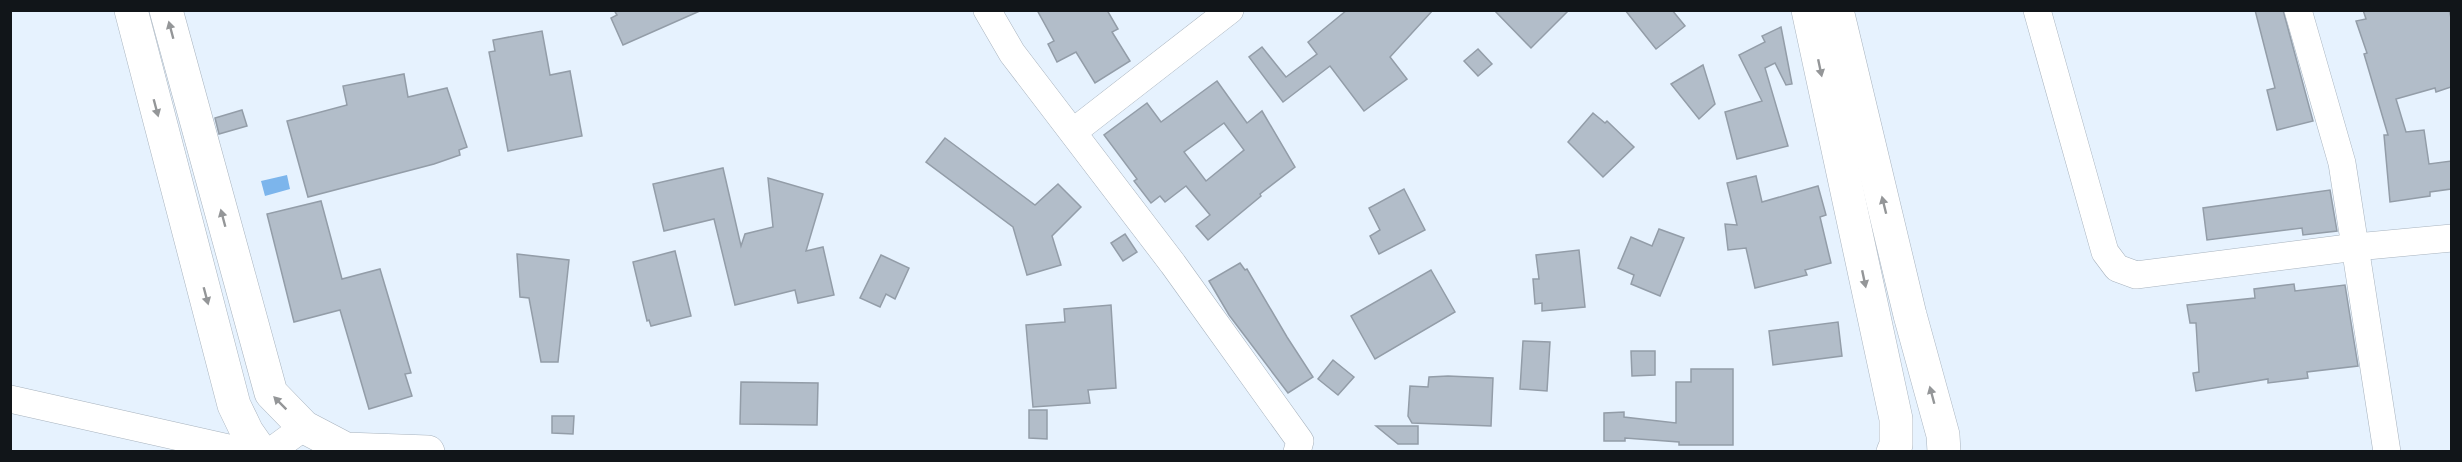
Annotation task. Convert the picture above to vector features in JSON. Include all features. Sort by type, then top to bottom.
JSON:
[{"type":"street","points":[[130,10],[234,405],[247,432],[261,452]]},
{"type":"street","points":[[166,10],[271,393],[304,427],[346,450],[428,452]]},
{"type":"street","points":[[987,10],[1012,53],[1173,264],[1300,441],[1297,452]]},
{"type":"street","points":[[1073,132],[1230,10]]},
{"type":"street","points":[[1808,10],[1896,419],[1896,445],[1893,452]]},
{"type":"street","points":[[1837,10],[1910,315],[1942,435],[1944,452]]},
{"type":"street","points":[[2037,10],[2105,252],[2116,268],[2136,275],[2356,247],[2451,238]]},
{"type":"street","points":[[2298,10],[2342,163],[2387,452]]},
{"type":"street","points":[[10,399],[246,452]]},
{"type":"street","points":[[270,452],[304,427]]},
{"type":"water","points":[[287,175],[290,189],[265,196],[261,181]]},
{"type":"building","points":[[614,10],[702,10],[623,45],[611,18],[617,15]]},
{"type":"building","points":[[1037,10],[1107,10],[1118,29],[1112,32],[1130,61],[1095,83],[1076,52],[1057,62],[1048,44],[1054,41]]},
{"type":"building","points":[[1347,10],[1433,10],[1390,57],[1407,79],[1364,111],[1330,66],[1283,102],[1249,57],[1262,47],[1286,77],[1317,54],[1308,42]]},
{"type":"building","points":[[1494,10],[1569,10],[1531,48]]},
{"type":"building","points":[[1625,10],[1672,10],[1685,26],[1656,49]]},
{"type":"building","points":[[2255,10],[2283,10],[2313,121],[2277,130],[2267,90],[2275,88]]},
{"type":"building","points":[[2363,10],[2449,10],[2451,87],[2436,92],[2435,88],[2396,99],[2406,132],[2424,130],[2429,164],[2451,161],[2451,189],[2430,192],[2430,196],[2390,202],[2384,135],[2388,135],[2364,54],[2367,53],[2356,21],[2366,19]]},
{"type":"building","points":[[1781,27],[1792,84],[1786,85],[1775,63],[1765,68],[1788,146],[1737,159],[1725,112],[1762,101],[1739,55],[1765,42],[1762,36]]},
{"type":"building","points":[[542,31],[550,75],[570,71],[582,136],[508,151],[489,52],[495,51],[493,40]]},
{"type":"building","points":[[1478,49],[1492,64],[1478,76],[1464,61]]},
{"type":"building","points":[[1703,65],[1715,104],[1699,119],[1671,84]]},
{"type":"building","points":[[404,74],[408,97],[447,88],[467,147],[459,150],[460,155],[434,164],[308,197],[287,121],[347,105],[343,86]]},
{"type":"building","points":[[1217,81],[1247,123],[1262,111],[1295,167],[1260,194],[1261,196],[1208,240],[1196,226],[1210,215],[1186,186],[1165,202],[1160,196],[1151,203],[1134,181],[1137,179],[1104,135],[1147,103],[1161,122]],"holes":[[[1224,123],[1244,150],[1206,181],[1184,152]]]},
{"type":"building","points":[[242,110],[247,126],[219,134],[215,118]]},
{"type":"building","points":[[1593,113],[1605,123],[1607,121],[1634,147],[1603,177],[1568,142]]},
{"type":"building","points":[[945,138],[1035,205],[1058,184],[1081,207],[1052,236],[1061,265],[1027,275],[1013,227],[926,162]]},
{"type":"building","points":[[723,168],[741,246],[745,234],[773,227],[768,178],[823,194],[806,251],[823,247],[834,295],[798,303],[795,290],[735,305],[714,219],[664,231],[653,184]]},
{"type":"building","points":[[1756,176],[1762,202],[1818,186],[1826,215],[1820,217],[1831,263],[1805,270],[1807,275],[1755,288],[1746,248],[1728,250],[1725,224],[1737,225],[1727,183]]},
{"type":"building","points":[[1404,189],[1425,230],[1379,254],[1370,236],[1380,230],[1369,208]]},
{"type":"building","points":[[2330,190],[2337,231],[2303,235],[2302,228],[2207,240],[2203,208]]},
{"type":"building","points":[[321,201],[342,279],[380,269],[411,373],[405,374],[412,396],[369,409],[340,310],[294,322],[267,214]]},
{"type":"building","points":[[1659,229],[1684,238],[1660,296],[1631,284],[1634,275],[1618,268],[1631,237],[1652,246]]},
{"type":"building","points":[[1125,234],[1137,252],[1123,261],[1111,243]]},
{"type":"building","points":[[1579,250],[1585,307],[1542,311],[1542,303],[1535,304],[1533,279],[1539,279],[1536,255]]},
{"type":"building","points":[[675,251],[691,316],[651,326],[649,320],[647,321],[633,262]]},
{"type":"building","points":[[517,254],[569,260],[558,362],[541,362],[529,298],[520,297]]},
{"type":"building","points":[[881,255],[909,268],[895,299],[886,294],[880,307],[860,298]]},
{"type":"building","points":[[1240,263],[1245,270],[1247,269],[1313,377],[1288,393],[1229,315],[1209,281]]},
{"type":"building","points":[[1431,270],[1455,312],[1375,359],[1351,316]]},
{"type":"building","points":[[2294,284],[2295,291],[2345,285],[2358,366],[2307,372],[2308,378],[2268,383],[2268,379],[2196,391],[2193,373],[2199,372],[2196,323],[2190,323],[2187,305],[2255,298],[2254,289]]},
{"type":"building","points":[[1111,305],[1116,388],[1088,390],[1090,403],[1033,407],[1026,325],[1065,322],[1064,309]]},
{"type":"building","points":[[1838,322],[1842,356],[1773,365],[1769,331]]},
{"type":"building","points":[[1523,341],[1550,342],[1547,391],[1520,389]]},
{"type":"building","points":[[1631,351],[1655,351],[1655,375],[1632,376]]},
{"type":"building","points":[[1333,360],[1354,377],[1338,395],[1318,379]]},
{"type":"building","points":[[1691,369],[1733,369],[1733,445],[1679,445],[1679,442],[1625,438],[1625,441],[1604,441],[1604,413],[1624,412],[1624,417],[1676,423],[1676,382],[1691,382]]},
{"type":"building","points":[[1429,377],[1493,378],[1491,426],[1412,423],[1408,416],[1410,386],[1428,387]]},
{"type":"building","points":[[741,382],[818,383],[817,425],[740,424]]},
{"type":"building","points":[[1029,410],[1047,410],[1047,439],[1029,438]]},
{"type":"building","points":[[552,416],[574,416],[573,434],[552,433]]},
{"type":"building","points":[[1376,426],[1418,426],[1418,444],[1398,444]]}]
